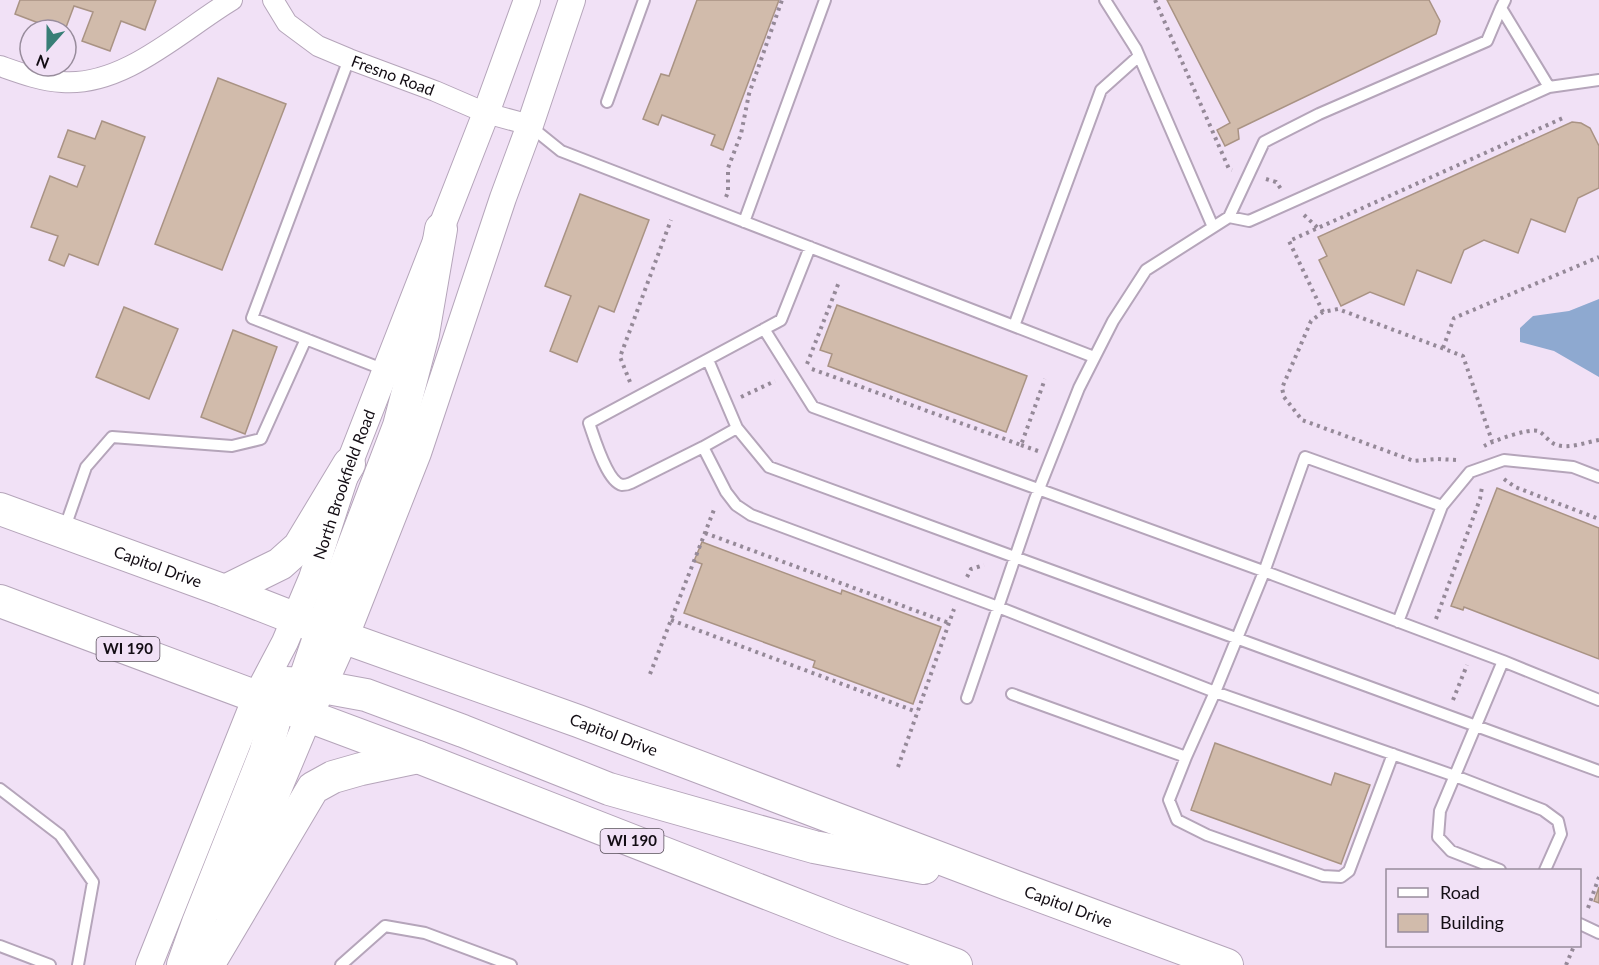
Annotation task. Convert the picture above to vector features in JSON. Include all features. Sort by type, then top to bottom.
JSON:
[{"type":"main road","points":[[183,965],[290,691],[308,673],[321,628],[399,426],[423,334],[441,229]]},
{"type":"main road","points":[[225,591],[280,564],[299,547],[349,464]]},
{"type":"main road","name":"Capitol Drive","points":[[0,509],[578,721],[1227,965]]},
{"type":"main road","name":"WI 190","points":[[0,602],[290,691],[309,716],[956,965]]},
{"type":"main road","points":[[290,691],[366,695],[609,789],[814,847],[1008,884]]},
{"type":"main road","points":[[207,965],[313,788],[342,774],[418,757]]},
{"type":"street","points":[[0,66],[29,76],[62,82],[88,82],[138,63],[232,0]]},
{"type":"street","name":"Fresno Road","points":[[273,0],[287,23],[318,46],[486,113],[530,125]]},
{"type":"street","name":"North Brookfield Road","points":[[321,628],[312,578],[349,464],[486,113],[527,0]]},
{"type":"street","name":"North Brookfield Road","points":[[149,965],[321,628],[418,453],[572,0]]},
{"type":"street","points":[[207,965],[309,716]]},
{"type":"lane","points":[[607,102],[645,0]]},
{"type":"lane","points":[[744,222],[825,0]]},
{"type":"lane","points":[[1105,0],[1136,49],[1213,227]]},
{"type":"lane","points":[[967,698],[1039,490],[1079,388],[1113,321],[1146,270],[1229,217],[1264,142],[1319,114],[1487,41],[1503,4]]},
{"type":"lane","points":[[1503,4],[1549,87]]},
{"type":"lane","points":[[1014,326],[1101,90],[1139,56]]},
{"type":"lane","points":[[349,59],[252,318],[386,370]]},
{"type":"lane","points":[[1229,217],[1249,221],[1549,87],[1598,78]]},
{"type":"lane","points":[[530,125],[561,151],[1094,357]]},
{"type":"lane","points":[[737,428],[623,485],[615,481],[609,473],[589,423],[781,320],[810,247]]},
{"type":"lane","points":[[764,329],[813,407],[1503,661],[1599,700]]},
{"type":"lane","points":[[63,533],[86,468],[112,437],[232,446],[261,439],[306,339]]},
{"type":"lane","points":[[708,360],[737,428],[769,467],[1599,771]]},
{"type":"lane","points":[[703,447],[723,486],[736,505],[752,515],[998,607],[1215,692],[1455,776],[1543,810],[1558,821],[1561,834],[1545,869]]},
{"type":"lane","points":[[1393,754],[1349,871],[1341,877],[1323,876],[1208,835],[1177,820],[1169,800],[1264,572],[1305,457],[1442,506]]},
{"type":"lane","points":[[1398,622],[1442,506],[1470,472],[1504,460],[1573,467],[1599,477]]},
{"type":"lane","points":[[1497,869],[1451,851],[1438,837],[1440,811],[1503,661]]},
{"type":"lane","points":[[1012,694],[1186,757]]},
{"type":"lane","points":[[0,789],[60,835],[93,882],[78,965]]},
{"type":"lane","points":[[1581,924],[1599,933]]},
{"type":"lane","points":[[341,965],[385,926],[425,933],[512,965]]},
{"type":"lane","points":[[0,946],[50,965]]},
{"type":"path","points":[[721,213],[728,192],[728,168],[741,134],[748,94],[782,0]]},
{"type":"path","points":[[1155,0],[1229,169],[1276,182],[1318,228]]},
{"type":"path","points":[[1323,312],[1289,241],[1563,118]]},
{"type":"path","points":[[637,397],[620,357],[671,220]]},
{"type":"path","points":[[1443,348],[1454,318],[1599,257]]},
{"type":"path","points":[[839,282],[805,367],[1021,445],[1045,379]]},
{"type":"path","points":[[1462,460],[1414,461],[1302,420],[1284,397],[1282,388],[1311,321],[1323,312],[1338,309],[1463,356],[1492,441]]},
{"type":"path","points":[[726,404],[792,373]]},
{"type":"path","points":[[1482,447],[1492,441],[1533,430],[1541,433],[1555,445],[1565,446],[1599,440]]},
{"type":"path","points":[[1501,478],[1515,487],[1599,519]]},
{"type":"path","points":[[1434,623],[1480,499],[1482,484]]},
{"type":"path","points":[[650,674],[723,486]]},
{"type":"path","points":[[705,532],[949,623]]},
{"type":"path","points":[[898,767],[960,593],[971,569],[988,564],[1011,571]]},
{"type":"path","points":[[671,620],[917,712]]},
{"type":"path","points":[[1447,716],[1472,650]]},
{"type":"path","points":[[1581,922],[1599,878]]},
{"type":"path","points":[[1566,965],[1573,947]]},
{"type":"water","points":[[1599,299],[1599,377],[1554,351],[1520,342],[1520,328],[1533,316],[1569,311]]},
{"type":"building","points":[[20,0],[156,0],[145,30],[121,21],[110,51],[82,41],[93,12],[74,6],[70,18],[26,18],[15,14]]},
{"type":"building","points":[[697,0],[779,0],[723,150],[711,145],[715,135],[662,115],[658,125],[643,119],[661,74],[669,76]]},
{"type":"building","points":[[1167,0],[1429,0],[1440,21],[1436,34],[1238,129],[1239,139],[1225,146],[1217,130],[1230,123]]},
{"type":"building","points":[[218,78],[286,104],[222,270],[155,244]]},
{"type":"building","points":[[102,121],[145,137],[98,265],[69,254],[64,266],[49,260],[58,236],[31,227],[50,176],[77,187],[85,166],[58,157],[68,130],[95,139]]},
{"type":"building","points":[[1572,122],[1581,123],[1590,128],[1599,146],[1599,188],[1578,198],[1565,232],[1531,219],[1518,253],[1484,240],[1464,250],[1451,283],[1417,270],[1404,305],[1370,292],[1341,306],[1319,260],[1327,256],[1318,237]]},
{"type":"building","points":[[580,194],[649,220],[614,312],[599,306],[577,362],[550,351],[571,296],[545,286]]},
{"type":"building","points":[[837,305],[1027,376],[1006,432],[828,366],[832,354],[820,350]]},
{"type":"building","points":[[124,307],[178,329],[149,399],[96,377]]},
{"type":"building","points":[[233,330],[277,347],[245,434],[201,417]]},
{"type":"building","points":[[1497,488],[1599,528],[1599,659],[1464,607],[1463,610],[1451,606]]},
{"type":"building","points":[[702,542],[841,594],[842,590],[941,627],[913,704],[813,667],[815,661],[684,613],[702,564],[694,561]]},
{"type":"building","points":[[1215,743],[1331,785],[1335,773],[1370,785],[1341,864],[1191,810]]},
{"type":"building","points":[[1599,887],[1599,903],[1594,901]]}]
